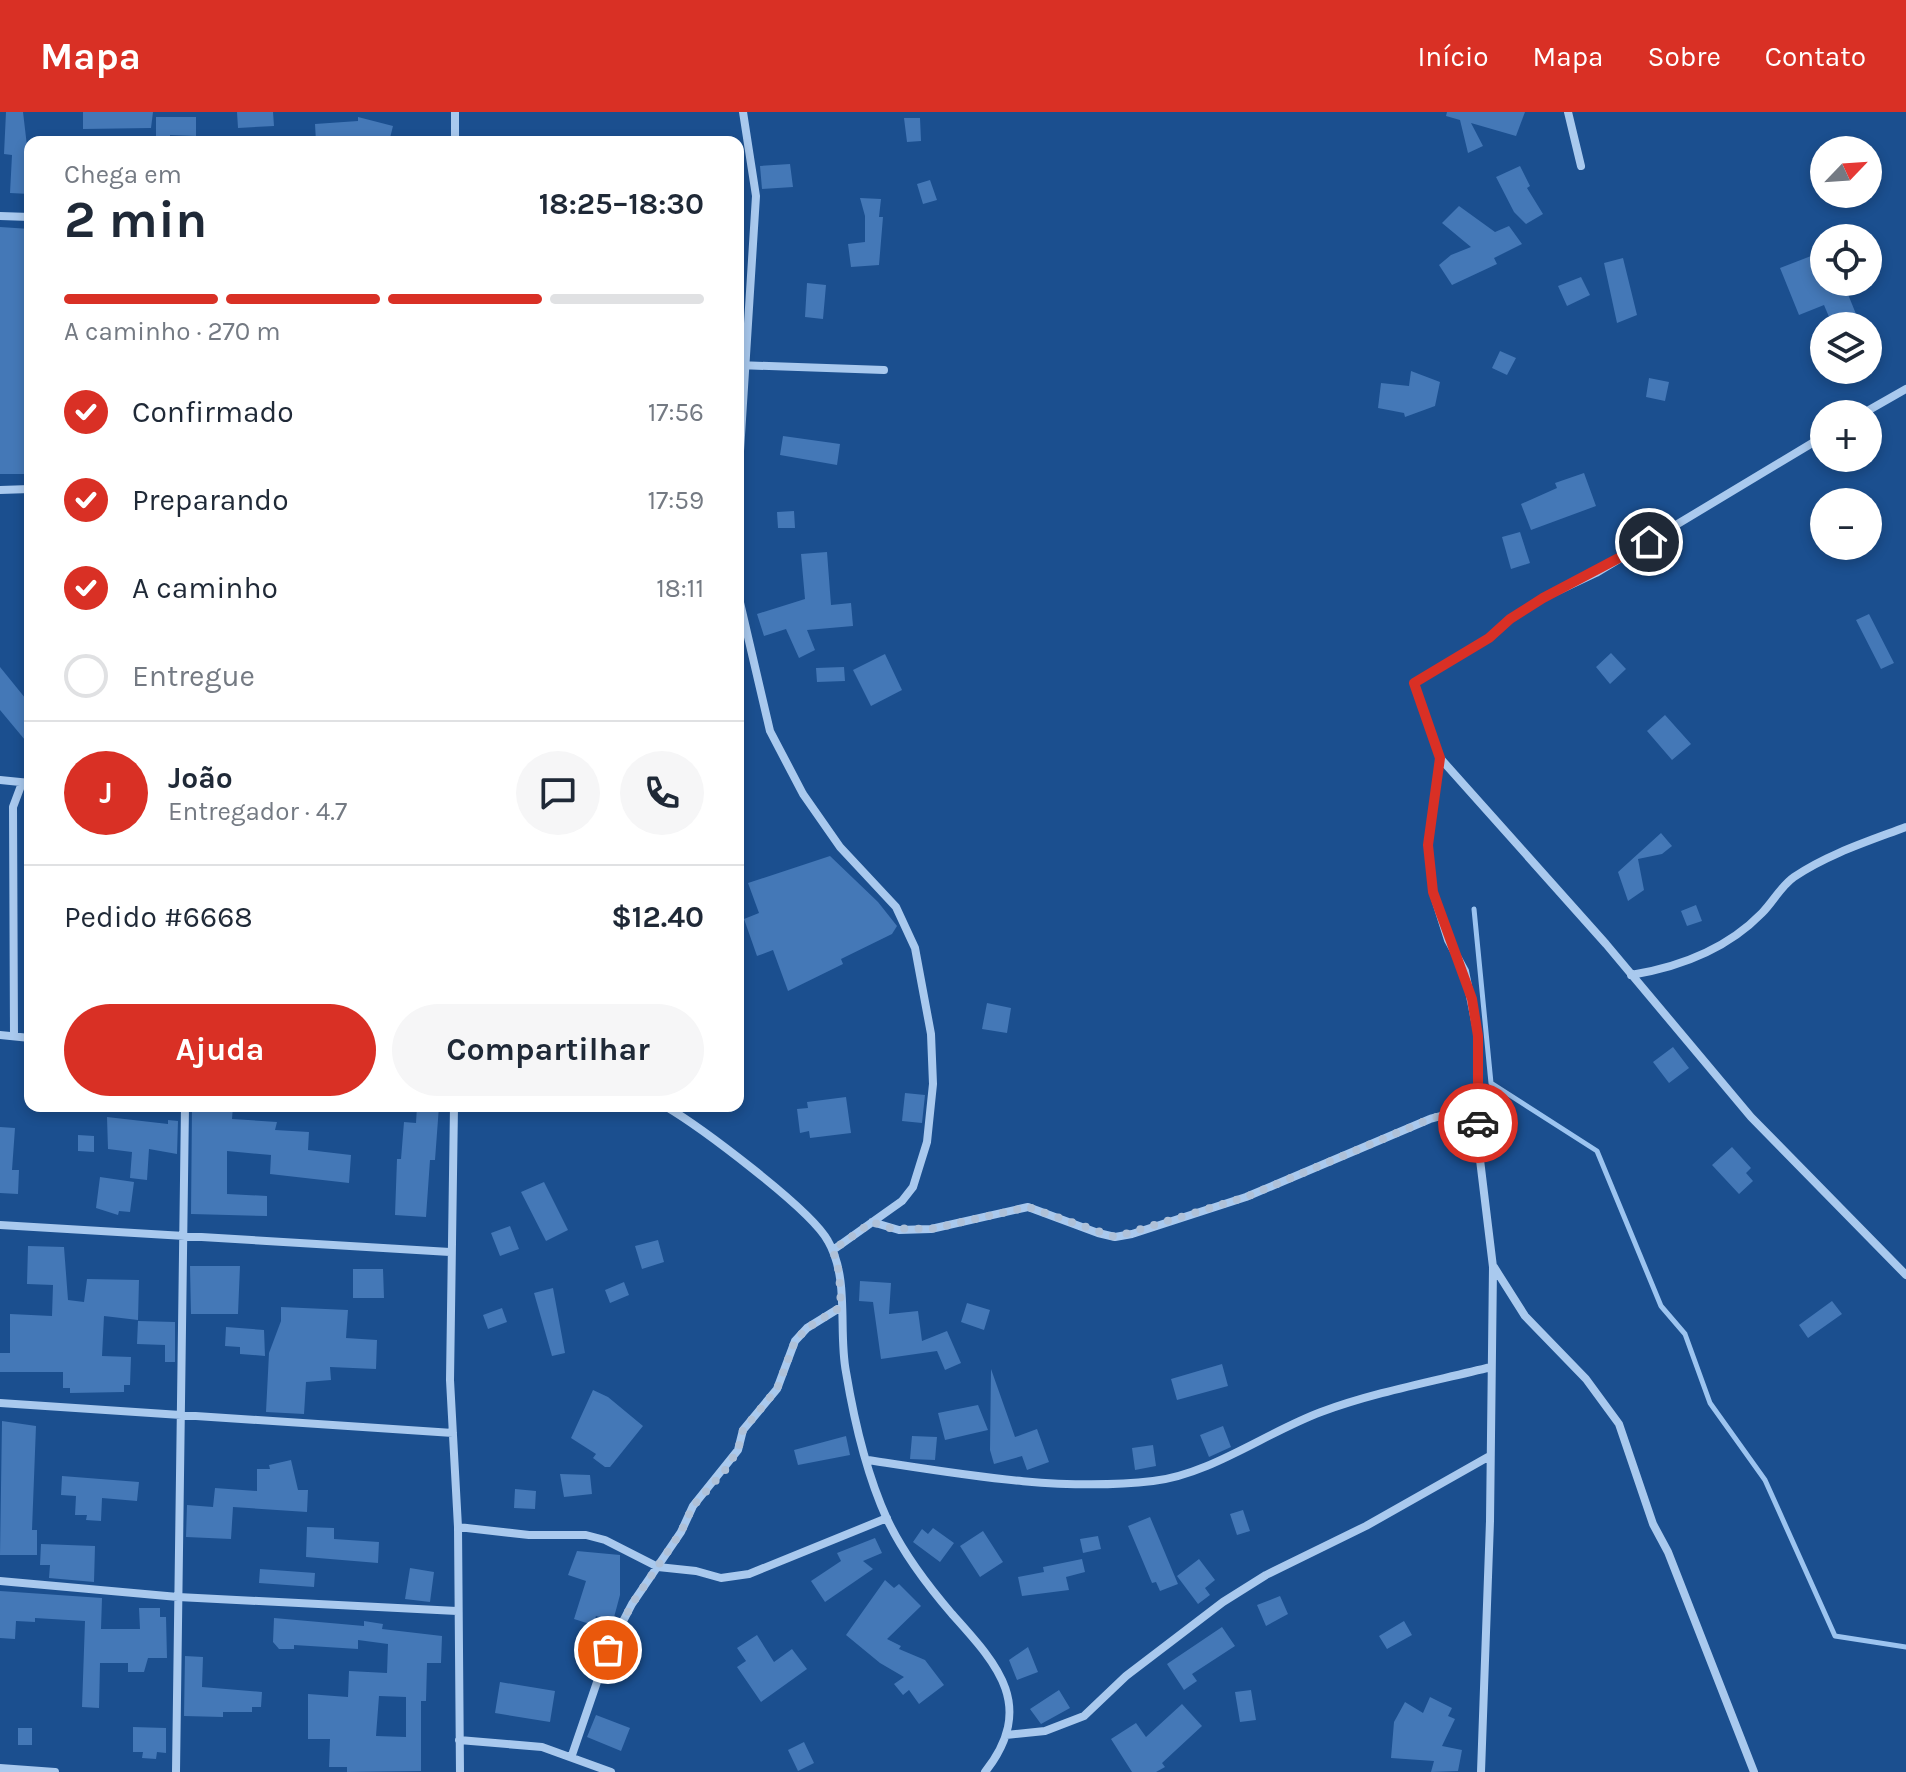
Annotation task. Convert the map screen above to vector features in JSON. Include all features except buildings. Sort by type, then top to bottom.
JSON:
[{"type":"street","points":[[455,112],[455,136]]},
{"type":"street","points":[[743,112],[756,196],[744,331]]},
{"type":"street","points":[[1568,112],[1581,166]]},
{"type":"street","points":[[0,216],[24,217]]},
{"type":"street","points":[[744,365],[884,370]]},
{"type":"street","points":[[1882,403],[1906,389]]},
{"type":"street","points":[[1810,444],[1596,573],[1543,598],[1510,619],[1489,638],[1414,683],[1440,758],[1751,1117],[1906,1275]]},
{"type":"street","points":[[0,490],[24,489]]},
{"type":"street","points":[[744,620],[770,731],[803,794],[840,847],[896,907],[915,948],[931,1034],[933,1084],[927,1142],[913,1187],[902,1201],[833,1250]]},
{"type":"street","points":[[1440,758],[1428,845],[1433,892],[1472,999],[1478,1036],[1478,1124],[1493,1267],[1488,1457],[1490,1521],[1481,1772]]},
{"type":"street","points":[[0,780],[24,783]]},
{"type":"street","points":[[14,1036],[13,807],[24,787]]},
{"type":"street","points":[[1631,975],[1671,968],[1703,954],[1736,935],[1762,914],[1790,879],[1820,862],[1906,827]]},
{"type":"street","points":[[0,1035],[24,1037]]},
{"type":"street","points":[[176,1772],[185,1112]]},
{"type":"street","points":[[454,1112],[450,1252],[458,1527],[460,1772]]},
{"type":"street","points":[[674,1112],[707,1134],[785,1197],[827,1238],[833,1250],[839,1272],[846,1372],[868,1460],[887,1518],[924,1578],[1001,1672],[1008,1697],[1006,1735],[985,1772]]},
{"type":"street","points":[[872,1222],[888,1228],[931,1229],[1028,1207],[1115,1237],[1246,1197],[1430,1119],[1458,1112],[1466,1113],[1478,1124]]},
{"type":"street","points":[[0,1225],[450,1252]]},
{"type":"street","points":[[1493,1267],[1525,1316],[1586,1379],[1619,1424],[1653,1524],[1668,1552],[1754,1772]]},
{"type":"street","points":[[572,1755],[608,1650],[693,1506],[738,1450],[743,1430],[777,1389],[795,1341],[807,1328],[841,1307]]},
{"type":"street","points":[[868,1460],[980,1477],[1073,1482],[1153,1481],[1184,1475],[1324,1411],[1491,1367]]},
{"type":"street","points":[[0,1403],[453,1433]]},
{"type":"street","points":[[1006,1735],[1045,1731],[1084,1716],[1126,1676],[1234,1595],[1488,1457]]},
{"type":"street","points":[[458,1527],[529,1535],[586,1535],[605,1540],[658,1567],[696,1571],[721,1578],[749,1574],[887,1518]]},
{"type":"street","points":[[0,1581],[178,1597],[457,1611]]},
{"type":"street","points":[[459,1740],[542,1747],[572,1755],[611,1772]]},
{"type":"street","points":[[0,1768],[55,1772]]},
{"type":"waterway","points":[[1474,909],[1491,1083],[1597,1151],[1661,1306],[1685,1334],[1710,1403],[1765,1480],[1835,1636],[1906,1647]]},
{"type":"way so far","points":[[608,1650],[632,1604],[681,1532],[693,1506],[726,1469],[738,1450],[743,1430],[777,1389],[795,1341],[807,1328],[841,1307],[839,1272],[833,1250],[872,1222],[888,1228],[931,1229],[1012,1208],[1028,1207],[1115,1237],[1246,1197],[1328,1165],[1430,1119],[1458,1112],[1466,1113],[1478,1123]]},
{"type":"route","points":[[1478,1123],[1478,1036],[1472,999],[1465,971],[1448,940],[1433,892],[1428,845],[1440,758],[1414,683],[1489,638],[1510,619],[1543,598],[1596,573],[1649,542]]}]
